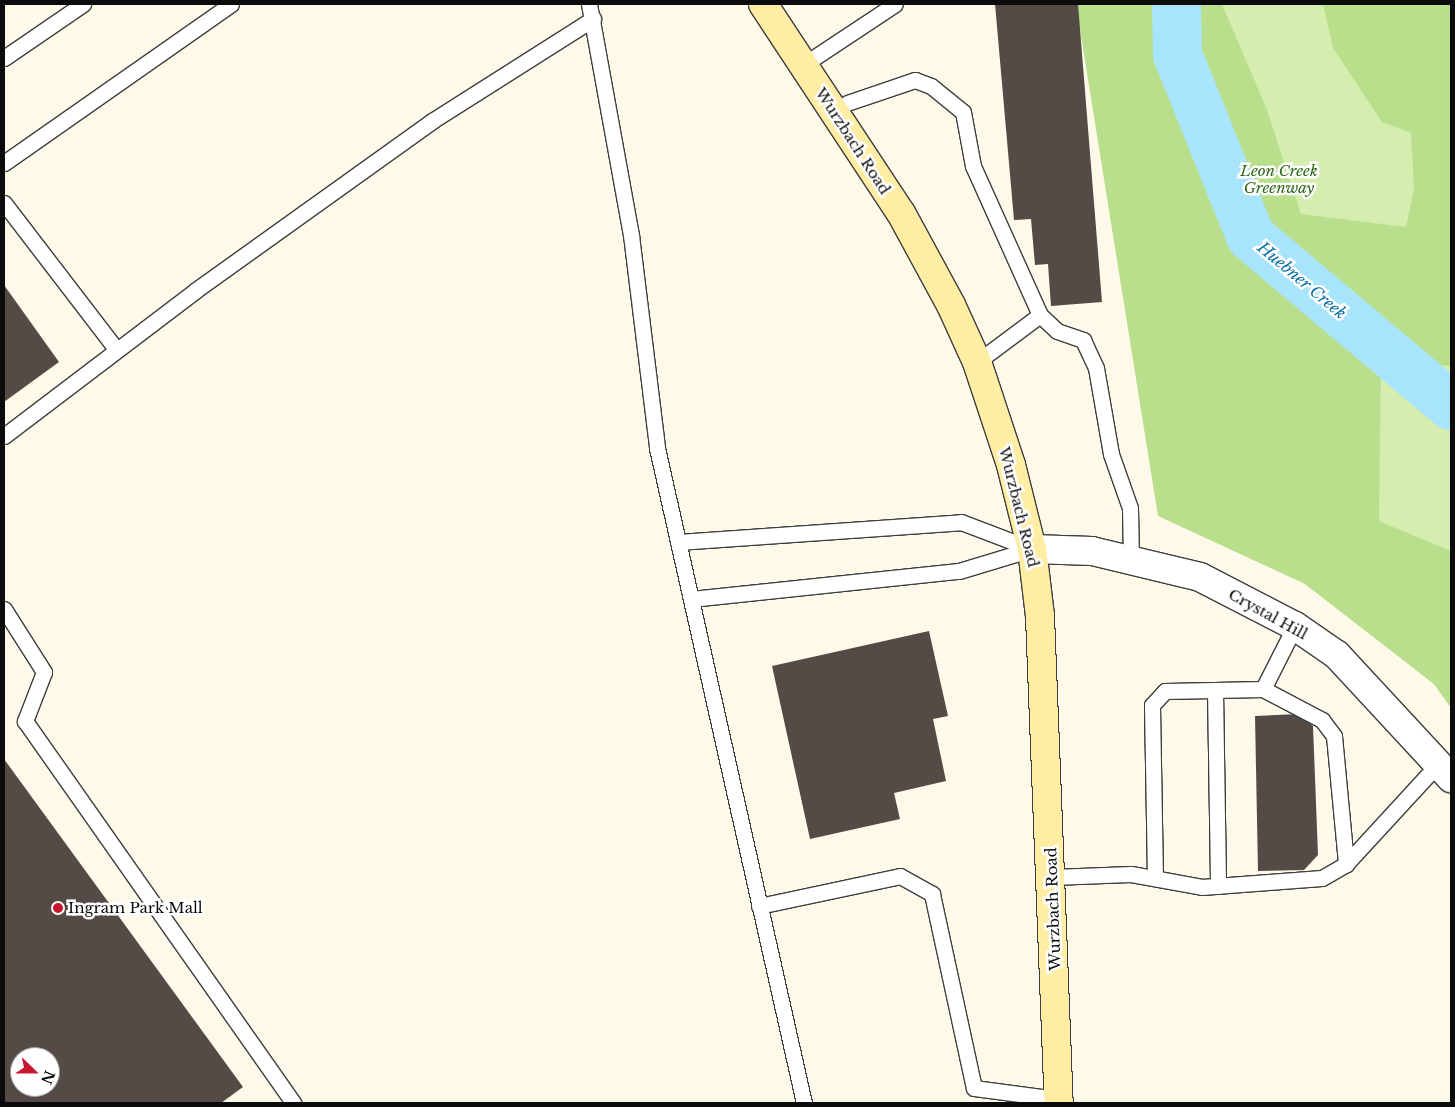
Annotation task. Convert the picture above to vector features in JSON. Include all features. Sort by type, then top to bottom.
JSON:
[{"type":"main road","name":"Wurzbach Road","points":[[763,4],[901,213],[977,362],[1011,465],[1032,549],[1040,616],[1052,877],[1058,1101]]},
{"type":"street","name":"Crystal Hill","points":[[1032,549],[1092,551],[1200,577],[1295,626],[1337,655],[1445,771]]},
{"type":"lane","points":[[4,58],[83,4]]},
{"type":"lane","points":[[4,163],[231,4]]},
{"type":"lane","points":[[803,66],[895,4]]},
{"type":"lane","points":[[4,436],[116,349],[432,120],[591,11],[631,235],[657,448],[804,1103]]},
{"type":"lane","points":[[847,103],[914,80],[932,86],[963,112],[973,166],[1040,315],[1057,331],[1083,340],[1096,368],[1111,454],[1130,508],[1131,560]]},
{"type":"lane","points":[[4,203],[116,349]]},
{"type":"lane","points":[[977,362],[1040,315]]},
{"type":"lane","points":[[678,542],[961,522],[1032,549]]},
{"type":"lane","points":[[691,599],[959,571],[1032,549]]},
{"type":"lane","points":[[4,609],[44,672],[25,721],[293,1103]]},
{"type":"lane","points":[[1263,689],[1295,626]]},
{"type":"lane","points":[[1156,878],[1152,705],[1165,692],[1263,689],[1322,720],[1334,736],[1346,864]]},
{"type":"lane","points":[[1215,690],[1218,886]]},
{"type":"lane","points":[[1052,877],[1131,874],[1218,886],[1322,878],[1346,864],[1445,771]]},
{"type":"lane","points":[[759,906],[900,876],[932,894],[974,1088],[1058,1101]]},
{"type":"green space","name":"Leon Creek Greenway","points":[[1076,4],[1451,4],[1451,708],[1434,684],[1305,584],[1155,495]]},
{"type":"green space","name":"Leon Creek Greenway","points":[[1076,4],[1222,4],[1267,110],[1301,214],[1406,227],[1414,189],[1411,133],[1382,122],[1333,48],[1323,4],[1451,4],[1451,366],[1381,361],[1379,521],[1451,551],[1451,708],[1434,684],[1305,584],[1158,516]]},
{"type":"building","points":[[995,4],[1078,4],[1102,302],[1051,306],[1048,264],[1035,265],[1031,219],[1014,220]]},
{"type":"building","points":[[4,285],[59,362],[4,402]]},
{"type":"building","points":[[929,631],[948,716],[933,719],[946,781],[894,793],[900,819],[810,839],[772,666]]},
{"type":"building","points":[[1299,714],[1313,726],[1318,855],[1304,870],[1258,871],[1255,716]]},
{"type":"building","name":"Ingram Park Mall","points":[[4,759],[243,1087],[221,1103],[4,1103]]},
{"type":"waterway","name":"Huebner Creek","points":[[1176,4],[1177,54],[1250,236],[1451,405]]},
{"type":"place","name":"Ingram Park Mall","points":[[58,908]]}]
